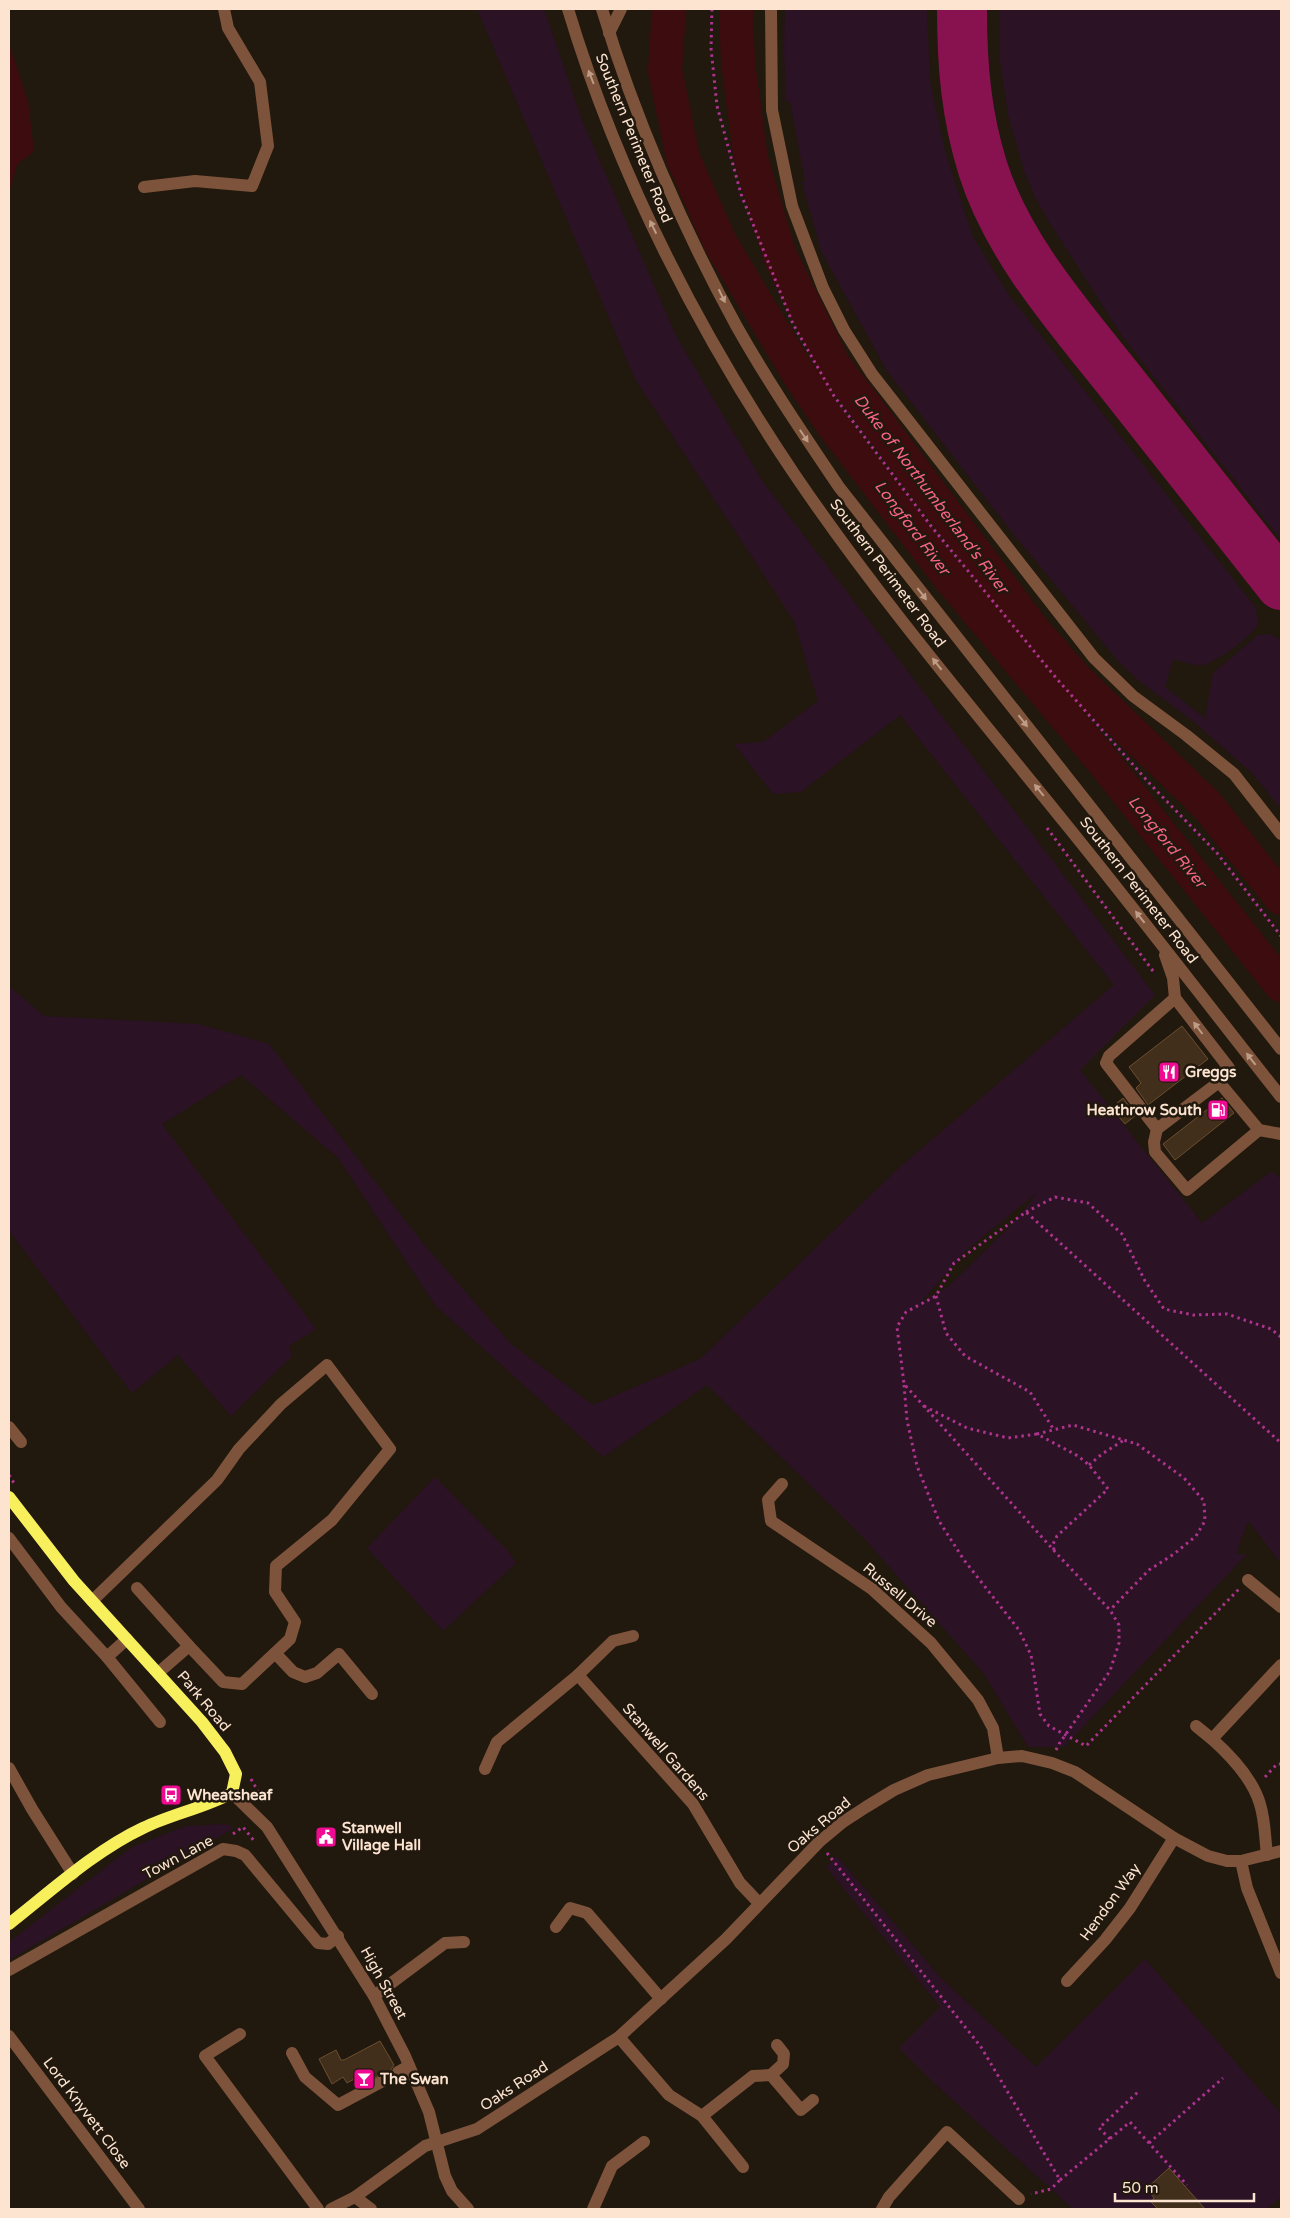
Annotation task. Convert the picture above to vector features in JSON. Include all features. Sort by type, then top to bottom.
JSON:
[{"type":"main road","name":"Park Road","points":[[9,1497],[74,1581],[202,1722],[225,1752],[236,1774],[232,1793]]},
{"type":"main road","points":[[9,1924],[110,1846],[143,1827],[212,1804],[232,1793]]},
{"type":"street","points":[[144,187],[195,181],[252,186],[268,146],[260,82],[228,28],[224,9]]},
{"type":"street","name":"Southern Perimeter Road","points":[[568,9],[580,48],[637,195],[683,288],[747,401],[796,476],[856,560],[962,696],[1162,945],[1281,1097]]},
{"type":"street","name":"Southern Perimeter Road","points":[[602,9],[609,33],[661,170],[737,326],[782,402],[839,487],[1281,1049]]},
{"type":"street","points":[[609,33],[621,9]]},
{"type":"street","points":[[771,9],[772,110],[792,206],[823,288],[849,337],[872,374],[1094,658],[1133,696],[1186,735],[1234,774],[1281,834]]},
{"type":"street","points":[[1162,945],[1173,978],[1175,998],[1229,1068],[1219,1082],[1157,1129],[1154,1142],[1155,1152],[1187,1190],[1259,1130]]},
{"type":"street","points":[[1157,1129],[1106,1063],[1109,1056],[1175,998]]},
{"type":"street","points":[[1219,1082],[1259,1130],[1281,1134]]},
{"type":"street","points":[[92,1601],[217,1480],[239,1449],[281,1404],[327,1365],[390,1449],[332,1520],[276,1566],[275,1592],[295,1622],[290,1639],[242,1684],[223,1682],[137,1588]]},
{"type":"street","points":[[9,1427],[21,1442]]},
{"type":"street","name":"Russell Drive","points":[[782,1484],[768,1500],[771,1522],[872,1589],[931,1643],[978,1700],[993,1728],[998,1758]]},
{"type":"street","points":[[9,1538],[61,1607],[107,1657],[160,1722]]},
{"type":"street","points":[[1248,1580],[1281,1607]]},
{"type":"street","points":[[485,1769],[497,1742],[578,1675],[613,1641],[633,1636]]},
{"type":"street","points":[[107,1657],[127,1639]]},
{"type":"street","points":[[158,1673],[189,1646]]},
{"type":"street","points":[[275,1653],[293,1672],[305,1677],[317,1673],[340,1654],[372,1694]]},
{"type":"street","points":[[1212,1739],[1281,1665]]},
{"type":"street","name":"Stanwell Gardens","points":[[578,1675],[693,1804],[740,1883],[758,1903]]},
{"type":"street","points":[[1196,1726],[1222,1748],[1254,1788],[1261,1806],[1267,1854]]},
{"type":"street","name":"Oaks Road","points":[[331,2209],[355,2197],[425,2146],[477,2129],[619,2036],[726,1939],[758,1903],[819,1842],[843,1822],[894,1790],[928,1775],[998,1758],[1022,1756],[1052,1763],[1076,1772],[1174,1838],[1208,1856],[1228,1861],[1241,1861],[1281,1852]]},
{"type":"street","points":[[9,1768],[32,1810],[74,1874]]},
{"type":"street","name":"High Street","points":[[232,1793],[267,1826],[374,1996],[404,2069],[429,2112],[445,2176],[452,2192],[468,2209]]},
{"type":"street","name":"Hendon Way","points":[[1067,1981],[1105,1940],[1130,1908],[1174,1838]]},
{"type":"street","name":"Town Lane","points":[[9,1970],[223,1849],[236,1851],[244,1855],[318,1943],[328,1944],[338,1936]]},
{"type":"street","points":[[1241,1861],[1247,1888],[1281,1974]]},
{"type":"street","points":[[556,1927],[570,1908],[587,1913],[661,1999]]},
{"type":"street","points":[[374,1996],[445,1943],[464,1942]]},
{"type":"street","points":[[240,2034],[205,2056],[318,2209]]},
{"type":"street","name":"Lord Knyvett Close","points":[[9,2036],[139,2209]]},
{"type":"street","points":[[619,2036],[669,2095],[702,2116],[742,2167]]},
{"type":"street","points":[[702,2116],[752,2076],[771,2075],[783,2064],[784,2054],[777,2045]]},
{"type":"street","points":[[292,2052],[305,2077],[338,2105],[381,2082]]},
{"type":"street","points":[[771,2075],[802,2110],[813,2100]]},
{"type":"street","points":[[882,2209],[889,2198],[947,2132],[1019,2198]]},
{"type":"street","points":[[593,2209],[612,2166],[644,2142]]},
{"type":"street","points":[[355,2197],[371,2209]]},
{"type":"path","points":[[712,9],[711,48],[717,106],[741,194],[793,324],[834,396],[931,526],[1057,679],[1151,785],[1217,853],[1281,936]]},
{"type":"path","points":[[1091,889],[1159,978]]},
{"type":"path","points":[[1248,1580],[1086,1746],[1049,1726],[1040,1714],[1031,1655],[1019,1630],[964,1560],[938,1521],[916,1466],[907,1420],[897,1327],[906,1312],[936,1296],[954,1263],[1026,1212],[1055,1197],[1088,1203],[1122,1234],[1144,1281],[1164,1309],[1193,1316],[1227,1314],[1271,1329],[1281,1337]]},
{"type":"path","points":[[1026,1212],[1281,1443]]},
{"type":"path","points":[[936,1296],[946,1333],[965,1356],[1030,1392],[1054,1430]]},
{"type":"path","points":[[904,1384],[1110,1610],[1119,1625],[1119,1643],[1110,1671],[1059,1744],[1052,1763]]},
{"type":"path","points":[[922,1405],[967,1428],[1008,1438],[1037,1434],[1074,1425],[1137,1444],[1184,1478],[1204,1501],[1205,1521],[1196,1536],[1174,1554],[1149,1570],[1110,1610]]},
{"type":"path","points":[[1037,1434],[1078,1456],[1089,1465],[1108,1489],[1056,1536],[1053,1544],[1058,1555]]},
{"type":"path","points":[[1089,1465],[1124,1440]]},
{"type":"path","points":[[1254,1788],[1277,1764],[1281,1764]]},
{"type":"path","points":[[251,1779],[267,1807]]},
{"type":"path","points":[[819,1842],[981,2048],[1060,2180]]},
{"type":"path","points":[[1149,2143],[1223,2078]]},
{"type":"path","points":[[1110,2139],[1099,2128],[1138,2092]]},
{"type":"path","points":[[1019,2198],[1051,2189],[1130,2122],[1187,2185]]},
{"type":"shaded area","points":[[477,9],[544,9],[582,120],[677,338],[763,482],[1155,995],[1080,1070],[1202,1223],[1272,1171],[1281,1179],[1281,1563],[1248,1521],[1236,1554],[1247,1554],[1064,1747],[1028,1747],[984,1674],[862,1536],[707,1385],[603,1457],[435,1305],[338,1158],[241,1075],[162,1124],[316,1329],[289,1346],[292,1356],[231,1416],[178,1355],[132,1393],[9,1231],[9,986],[44,1016],[198,1024],[269,1044],[422,1242],[511,1344],[593,1405],[700,1359],[902,1165],[1114,985],[900,715],[801,792],[773,794],[734,744],[763,742],[818,701],[794,621],[635,379]],"holes":[[[1038,1192],[1015,1221],[948,1287],[921,1302],[969,1248]]]},
{"type":"shaded area","points":[[785,9],[927,9],[930,81],[945,151],[973,237],[1008,294],[1257,609],[1255,611],[1258,616],[1256,627],[1235,647],[1217,659],[1204,665],[1193,665],[1173,659],[1165,687],[1205,718],[1213,673],[1258,635],[1270,634],[1281,640],[1281,809],[1253,774],[1194,722],[1138,680],[1118,661],[1011,531],[887,371],[821,251],[802,182],[805,181],[790,102],[786,101]]},
{"type":"shaded area","points":[[1000,9],[1281,9],[1281,540],[1122,336],[1035,197],[1024,171],[1008,115],[1000,59]]},
{"type":"shaded area","points":[[9,43],[28,101],[34,151],[17,165],[9,194]]},
{"type":"shaded area","points":[[435,1477],[508,1551],[516,1563],[443,1631],[367,1548]]},
{"type":"shaded area","points":[[225,1824],[234,1828],[9,1960],[9,1942],[132,1847],[186,1826]]},
{"type":"shaded area","points":[[837,1856],[941,1978],[1036,2067],[1145,1959],[1281,2114],[1281,2197],[1267,2209],[1073,2209],[935,2084],[899,2048],[940,2007],[826,1867]]},
{"type":"building","points":[[1182,1026],[1208,1059],[1148,1105],[1136,1088],[1141,1083],[1129,1067]]},
{"type":"building","points":[[1123,1098],[1136,1115],[1125,1124],[1111,1108]]},
{"type":"building","points":[[1222,1098],[1234,1113],[1175,1160],[1163,1144]]},
{"type":"building","name":"The Swan","points":[[380,2041],[394,2065],[390,2071],[359,2085],[356,2078],[347,2083],[343,2077],[332,2084],[319,2059],[336,2050],[341,2060],[344,2060]]},
{"type":"building","points":[[1169,2168],[1205,2209],[1158,2209],[1151,2202],[1154,2198],[1147,2188]]},
{"type":"waterway","name":"Longford River","points":[[669,9],[665,70],[683,158],[720,242],[798,373],[833,425],[950,578],[1101,759],[1281,985]]},
{"type":"waterway","name":"Duke of Northumberland's River","points":[[736,9],[738,63],[751,159],[780,256],[833,364],[1034,631],[1076,679],[1207,805],[1281,898]]},
{"type":"taxiway","points":[[962,9],[966,90],[977,149],[994,198],[1008,226],[1024,254],[1061,307],[1281,585]]},
{"type":"tunnel","points":[[381,2082],[398,2072]]},
{"type":"place","name":"Greggs","points":[[1169,1072]]},
{"type":"place","name":"Heathrow South","points":[[1218,1110]]},
{"type":"place","name":"Wheatsheaf","points":[[171,1795]]},
{"type":"place","name":"Stanwell Village Hall","points":[[326,1837]]},
{"type":"place","name":"The Swan","points":[[364,2079]]}]
